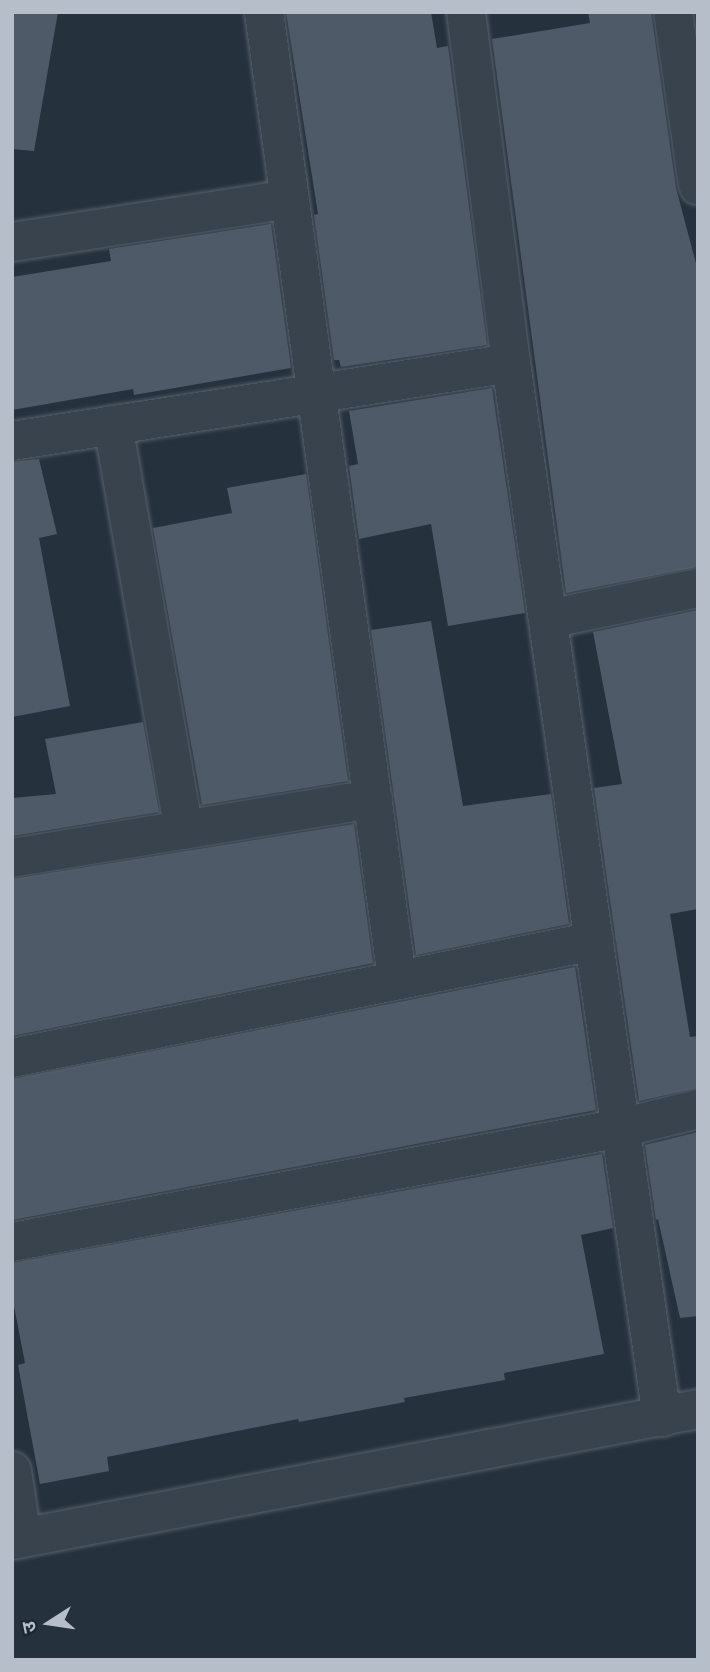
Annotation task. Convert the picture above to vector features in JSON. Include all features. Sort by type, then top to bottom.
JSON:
[{"type":"street","points":[[264,12],[397,978]]},
{"type":"street","points":[[12,1471],[17,1539],[680,1413],[621,1128],[511,363],[466,12]]},
{"type":"street","points":[[673,12],[698,185]]},
{"type":"street","points":[[12,242],[290,199]]},
{"type":"street","points":[[12,441],[511,363]]},
{"type":"street","points":[[113,425],[184,830]]},
{"type":"street","points":[[548,619],[698,588]]},
{"type":"street","points":[[12,858],[373,799]]},
{"type":"street","points":[[12,1058],[397,978],[594,941]]},
{"type":"street","points":[[12,1242],[621,1128],[698,1109]]},
{"type":"building","points":[[12,12],[58,12],[34,151],[12,149]]},
{"type":"building","points":[[286,12],[431,12],[437,48],[448,46],[487,345],[341,367],[339,360],[334,360],[314,215],[318,214]]},
{"type":"building","points":[[588,12],[651,12],[676,188],[698,271],[698,567],[566,593],[492,39],[590,23]]},
{"type":"building","points":[[271,224],[291,368],[134,395],[133,389],[12,410],[12,277],[111,261],[109,249]]},
{"type":"building","points":[[492,388],[525,613],[448,626],[431,524],[359,539],[349,466],[358,464],[349,411]]},
{"type":"building","points":[[39,459],[57,534],[39,538],[70,706],[12,717],[12,462]]},
{"type":"building","points":[[306,474],[348,781],[202,805],[153,528],[232,513],[227,488]]},
{"type":"building","points":[[698,610],[698,909],[670,914],[690,1037],[698,1036],[698,1088],[639,1101],[594,788],[622,784],[593,632]]},
{"type":"building","points":[[431,621],[463,806],[551,794],[569,924],[416,955],[371,630]]},
{"type":"building","points":[[143,722],[159,812],[12,836],[12,798],[56,794],[45,739]]},
{"type":"building","points":[[354,824],[373,963],[12,1036],[12,879]]},
{"type":"building","points":[[575,967],[596,1110],[12,1220],[12,1079]]},
{"type":"building","points":[[698,1132],[698,1316],[680,1318],[658,1219],[656,1220],[645,1145]]},
{"type":"building","points":[[602,1154],[613,1228],[581,1235],[604,1354],[504,1373],[505,1380],[404,1398],[405,1402],[299,1422],[298,1419],[107,1457],[109,1471],[40,1484],[18,1365],[25,1363],[12,1296],[12,1263]]}]
